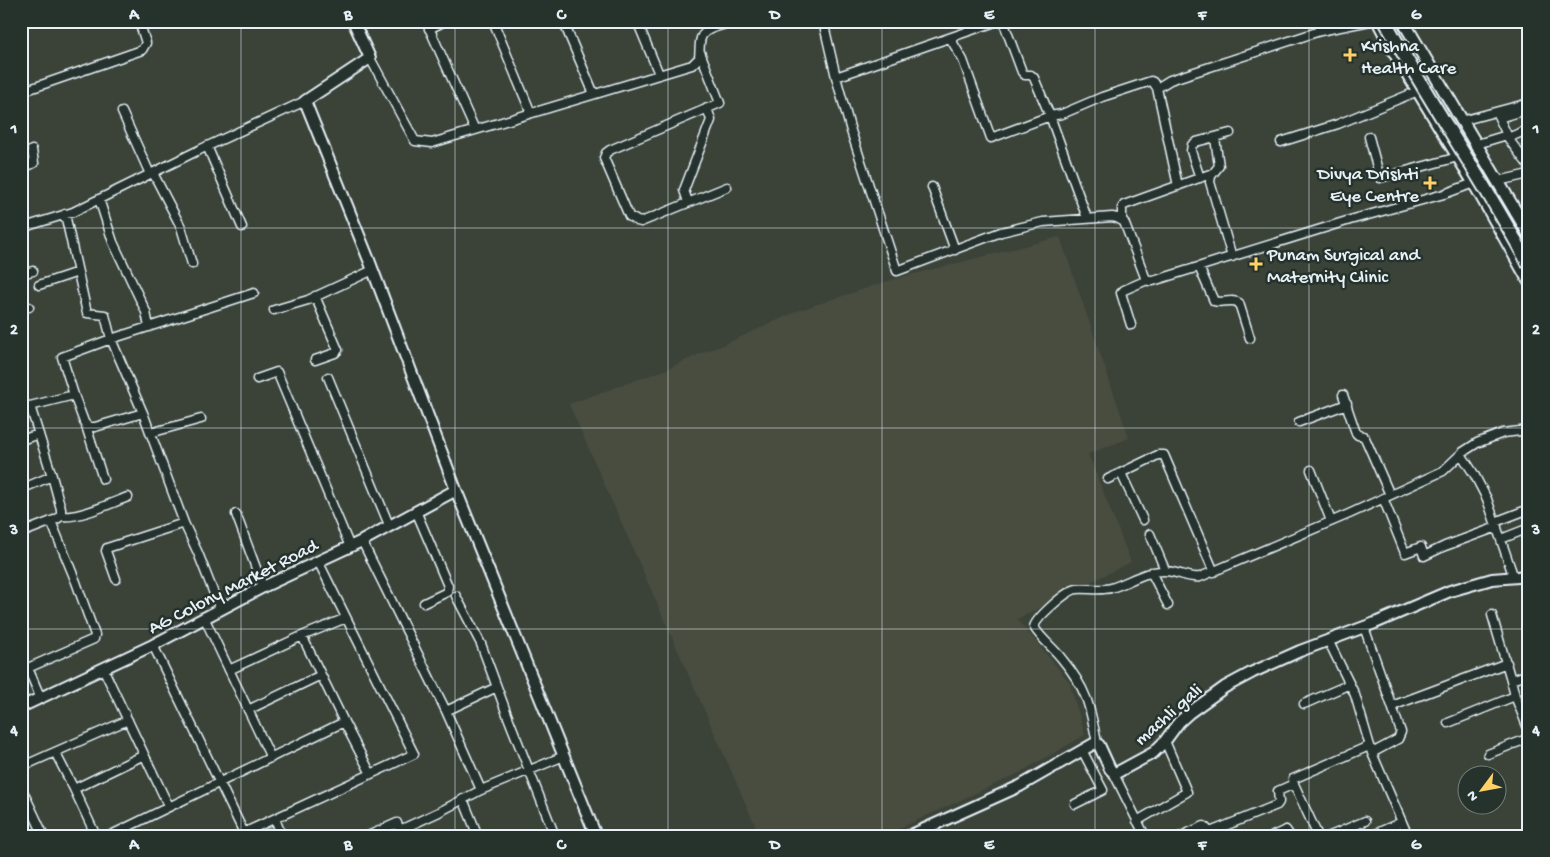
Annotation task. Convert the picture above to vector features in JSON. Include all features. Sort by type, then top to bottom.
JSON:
[{"type":"highway","points":[[1385,21],[1529,265]]},
{"type":"highway","points":[[1393,21],[1529,249]]},
{"type":"main road","points":[[1378,21],[1529,281]]},
{"type":"main road","points":[[1403,21],[1529,234]]},
{"type":"main road","points":[[1446,136],[1464,125]]},
{"type":"main road","points":[[1496,222],[1515,210]]},
{"type":"street","points":[[21,92],[138,52],[145,47],[146,43],[139,21]]},
{"type":"street","points":[[353,21],[370,58],[415,140],[432,143],[692,65],[699,58],[703,33],[718,23],[740,21]]},
{"type":"street","points":[[426,21],[475,130]]},
{"type":"street","points":[[429,29],[445,21]]},
{"type":"street","points":[[493,21],[531,113]]},
{"type":"street","points":[[563,21],[594,94]]},
{"type":"street","points":[[637,21],[659,74]]},
{"type":"street","points":[[822,21],[850,131],[897,271],[1001,232],[1043,222],[1112,217],[1122,220]]},
{"type":"street","points":[[836,77],[998,21]]},
{"type":"street","points":[[1003,21],[1022,72],[1033,77],[1050,116],[1086,218]]},
{"type":"street","points":[[1316,21],[1320,31]]},
{"type":"street","points":[[1156,88],[1170,80],[1320,31],[1370,21]]},
{"type":"street","points":[[950,38],[963,60],[991,138],[1050,116],[1062,114],[1113,93],[1153,82],[1156,88],[1178,186]]},
{"type":"street","points":[[700,52],[720,103],[610,150],[604,156],[605,162],[629,216],[641,222],[727,186]]},
{"type":"street","points":[[21,228],[73,212],[207,146],[305,101],[370,58]]},
{"type":"street","points":[[1281,142],[1338,124],[1418,91]]},
{"type":"street","points":[[305,101],[373,270],[456,490],[596,836]]},
{"type":"street","points":[[1464,125],[1529,103]]},
{"type":"street","points":[[688,202],[684,190],[711,120],[707,108]]},
{"type":"street","points":[[1529,109],[1499,118],[1507,136],[1529,166]]},
{"type":"street","points":[[122,112],[151,173],[181,227],[192,264]]},
{"type":"street","points":[[1476,144],[1529,129]]},
{"type":"street","points":[[1200,178],[1191,150],[1192,145],[1196,142],[1230,133]]},
{"type":"street","points":[[1370,137],[1380,178],[1458,157]]},
{"type":"street","points":[[1215,138],[1219,162],[1218,168],[1210,179],[1232,257]]},
{"type":"street","points":[[207,146],[242,227]]},
{"type":"street","points":[[21,169],[34,163],[32,150]]},
{"type":"street","points":[[1147,280],[1122,220],[1122,208],[1124,205],[1214,173]]},
{"type":"street","points":[[1498,181],[1529,174]]},
{"type":"street","points":[[1131,325],[1121,293],[1147,280],[1153,281],[1474,184]]},
{"type":"street","points":[[932,187],[955,250]]},
{"type":"street","points":[[99,199],[113,242],[146,312],[149,327]]},
{"type":"street","points":[[65,214],[87,313],[105,315],[111,339],[143,413],[184,523],[220,608]]},
{"type":"street","points":[[1199,267],[1214,301],[1236,300],[1239,302],[1250,338]]},
{"type":"street","points":[[274,310],[302,302],[373,270]]},
{"type":"street","points":[[21,274],[32,271]]},
{"type":"street","points":[[40,284],[78,272]]},
{"type":"street","points":[[103,479],[62,357],[111,339],[254,293]]},
{"type":"street","points":[[315,296],[338,350],[335,353],[315,360]]},
{"type":"street","points":[[257,379],[277,372],[350,547]]},
{"type":"street","points":[[328,377],[389,525]]},
{"type":"street","points":[[21,405],[30,406],[74,395]]},
{"type":"street","points":[[1343,395],[1356,433],[1358,436],[1365,438],[1405,553],[1421,547],[1424,556],[1529,509]]},
{"type":"street","points":[[1299,422],[1347,404]]},
{"type":"street","points":[[30,406],[62,510],[61,516]]},
{"type":"street","points":[[86,426],[94,427],[143,413]]},
{"type":"street","points":[[150,433],[201,419]]},
{"type":"street","points":[[1145,836],[1097,743],[1087,697],[1081,685],[1074,672],[1036,630],[1034,624],[1072,590],[1111,588],[1151,572],[1164,570],[1194,578],[1200,577],[1443,471],[1461,454],[1477,443],[1510,432],[1529,430]]},
{"type":"street","points":[[21,440],[39,434]]},
{"type":"street","points":[[1461,454],[1484,491],[1514,578]]},
{"type":"street","points":[[1108,479],[1158,455],[1164,455],[1214,572]]},
{"type":"street","points":[[1311,470],[1331,521]]},
{"type":"street","points":[[1121,473],[1143,520]]},
{"type":"street","points":[[21,489],[52,476]]},
{"type":"street","name":"AG Colony Market Road","points":[[21,708],[153,645],[263,586],[362,542],[389,525],[456,490]]},
{"type":"street","points":[[21,533],[61,516],[77,516],[128,497]]},
{"type":"street","points":[[416,511],[448,586],[447,592],[424,603]]},
{"type":"street","points":[[236,514],[263,586]]},
{"type":"street","points":[[41,699],[25,670],[94,638],[95,634],[51,521]]},
{"type":"street","points":[[116,579],[106,551],[107,548],[184,523]]},
{"type":"street","points":[[1501,539],[1529,528]]},
{"type":"street","points":[[1150,534],[1164,570]]},
{"type":"street","points":[[362,542],[446,710],[481,790]]},
{"type":"street","points":[[153,645],[219,783],[240,834],[414,754],[318,561]]},
{"type":"street","points":[[1151,572],[1168,605]]},
{"type":"street","name":"machli gali","points":[[1114,774],[1153,753],[1165,742],[1179,722],[1189,713],[1225,687],[1253,672],[1450,590],[1492,579],[1529,575]]},
{"type":"street","points":[[456,596],[481,644],[555,836]]},
{"type":"street","points":[[1492,615],[1515,696],[1529,731]]},
{"type":"street","points":[[204,618],[271,758]]},
{"type":"street","points":[[229,670],[346,618]]},
{"type":"street","points":[[1318,836],[1292,779],[1400,737],[1401,732],[1364,627]]},
{"type":"street","points":[[302,636],[371,774]]},
{"type":"street","points":[[1328,640],[1355,695],[1370,749],[1408,836]]},
{"type":"street","points":[[1392,706],[1507,663]]},
{"type":"street","points":[[103,668],[169,807]]},
{"type":"street","points":[[1511,680],[1529,674]]},
{"type":"street","points":[[248,710],[321,675]]},
{"type":"street","points":[[1304,704],[1350,684]]},
{"type":"street","points":[[446,710],[497,687]]},
{"type":"street","points":[[1448,723],[1515,696]]},
{"type":"street","points":[[21,767],[128,720]]},
{"type":"street","points":[[109,836],[344,722]]},
{"type":"street","points":[[1488,754],[1529,738]]},
{"type":"street","points":[[1137,821],[1187,792],[1165,742]]},
{"type":"street","points":[[909,836],[1012,790],[1097,743]]},
{"type":"street","points":[[1075,804],[1102,790],[1082,750]]},
{"type":"street","points":[[55,752],[96,836]]},
{"type":"street","points":[[74,790],[144,755]]},
{"type":"street","points":[[368,836],[397,823],[402,833],[481,790],[564,756]]},
{"type":"street","points":[[1181,836],[1204,826],[1210,832],[1276,805],[1279,802],[1278,791],[1294,784]]},
{"type":"street","points":[[21,787],[44,836]]},
{"type":"street","points":[[463,799],[478,836]]},
{"type":"street","points":[[275,819],[282,836]]},
{"type":"street","points":[[1330,836],[1365,821]]},
{"type":"street","points":[[1370,836],[1402,822]]},
{"type":"street","points":[[1273,836],[1286,830],[1290,836]]},
{"type":"shaded area","points":[[1060,237],[1129,438],[1088,454],[1131,562],[1017,619],[1069,682],[1085,735],[1019,773],[883,836],[760,836],[569,404],[665,370],[800,310],[895,279]]},
{"type":"green space","points":[[274,826],[278,836],[251,836]]},
{"type":"place","name":"Krishna Health Care","points":[[1350,55]]},
{"type":"place","name":"Divya Drishti Eye Centre","points":[[1430,183]]},
{"type":"place","name":"Punam Surgical and Maternity Clinic","points":[[1256,264]]}]
